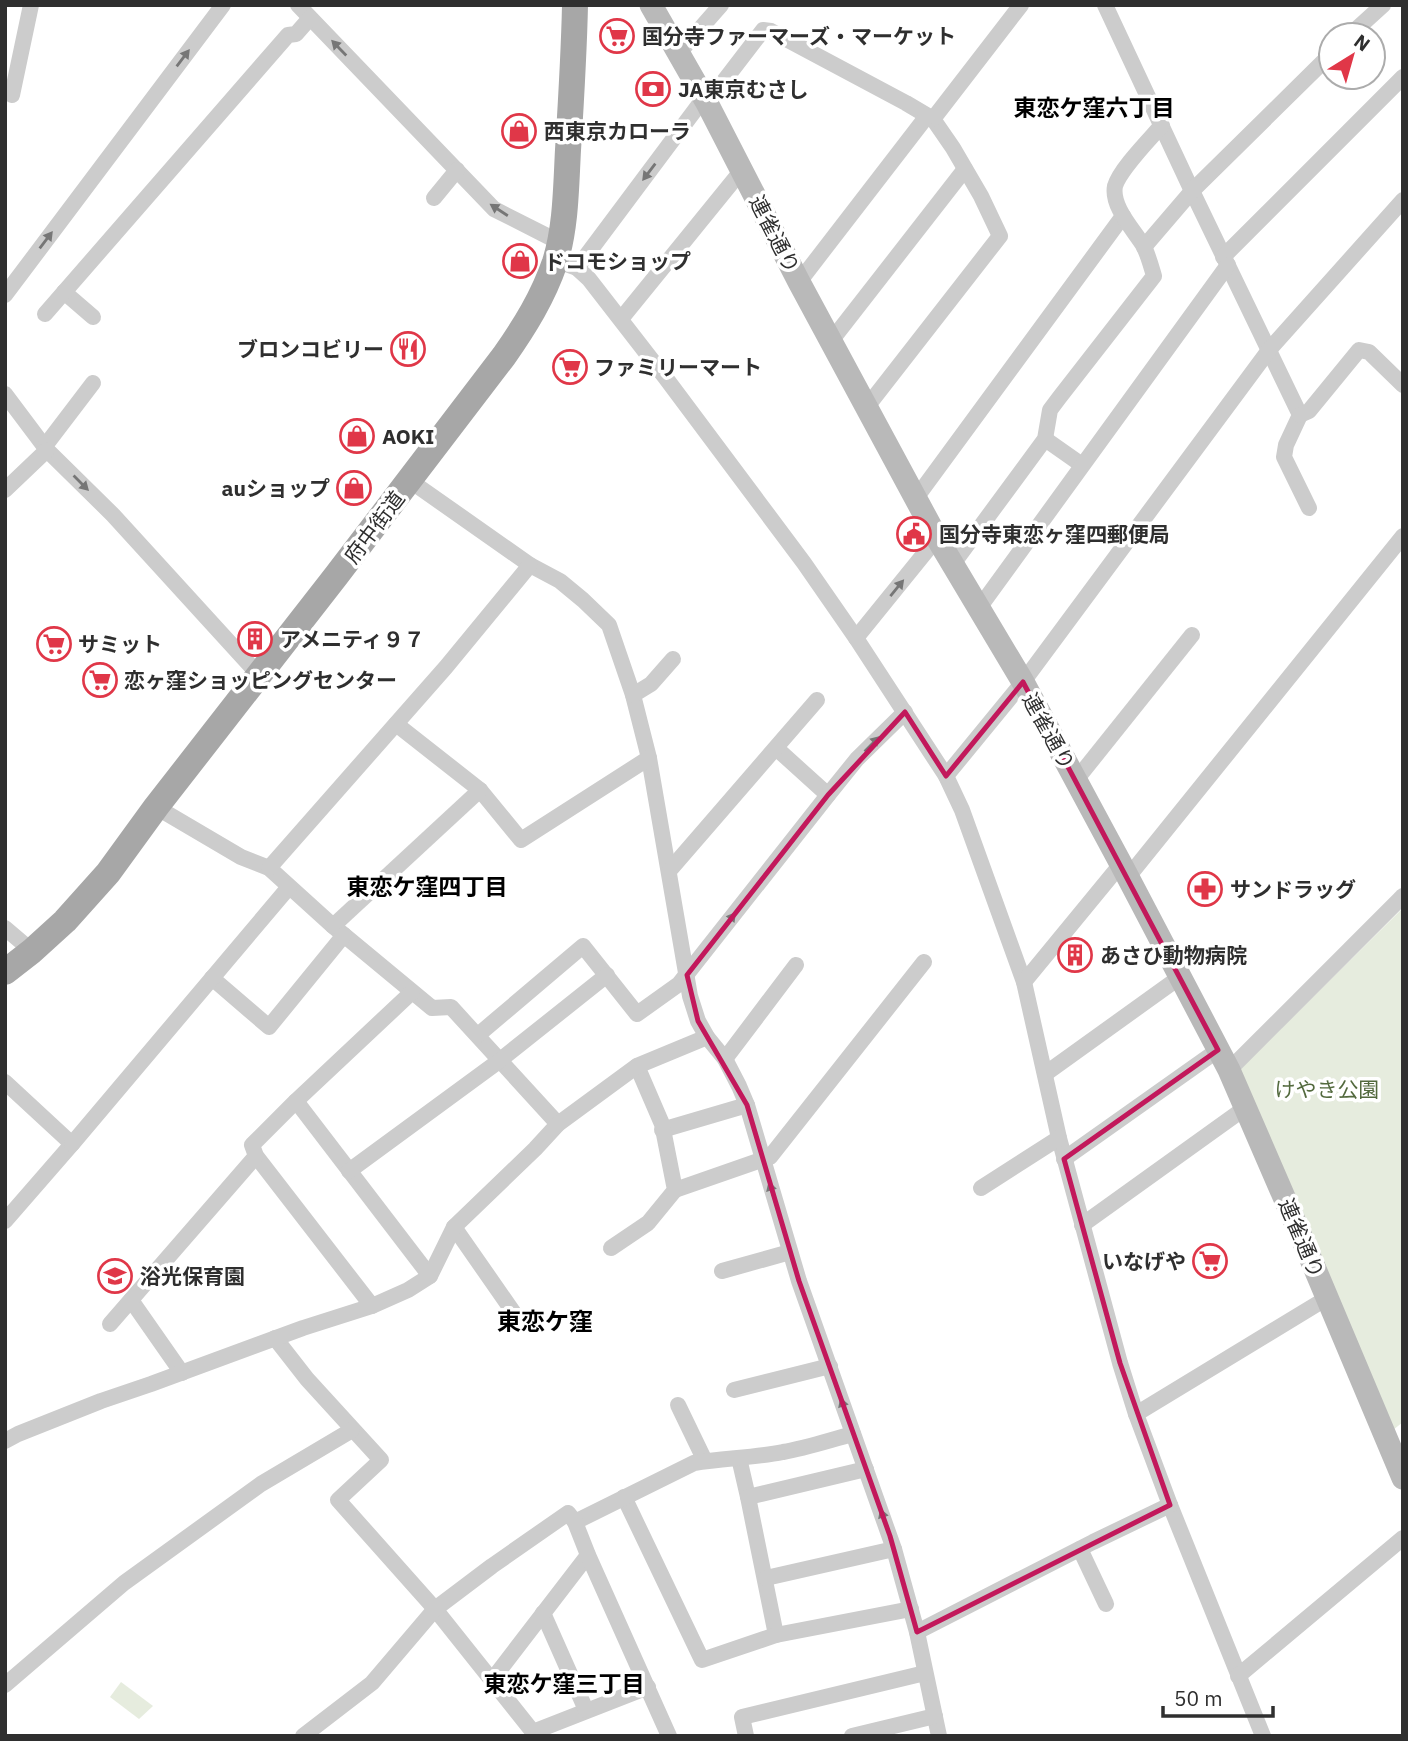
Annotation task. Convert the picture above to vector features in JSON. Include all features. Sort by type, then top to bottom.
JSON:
[{"type":"main road","name":"府中街道","points":[[5,972],[65,921],[108,873],[528,322],[564,256],[575,5]]},
{"type":"main road","name":"連雀通り","points":[[651,5],[706,101],[866,408],[937,537],[1023,682],[1224,1060],[1327,1298],[1396,1440],[1403,1478]]},
{"type":"street","points":[[12,94],[31,5]]},
{"type":"street","points":[[5,295],[223,5]]},
{"type":"street","points":[[298,5],[494,209],[564,256],[589,279],[804,563],[946,776],[962,810],[1024,982],[1059,1138],[1136,1414],[1263,1736]]},
{"type":"street","points":[[678,54],[721,5]]},
{"type":"street","points":[[799,282],[1021,5]]},
{"type":"street","points":[[1105,5],[1300,415]]},
{"type":"street","points":[[1365,21],[1383,5]]},
{"type":"street","points":[[45,314],[288,34],[296,34],[310,18]]},
{"type":"street","points":[[564,256],[706,101],[763,30],[783,37],[930,118],[965,169],[1000,236],[866,408]]},
{"type":"street","points":[[1144,247],[1192,191],[1317,68]]},
{"type":"street","points":[[979,608],[1225,261],[1403,77]]},
{"type":"street","points":[[953,564],[1045,439],[1050,410],[1154,276],[1144,247],[1123,216],[1115,198],[1115,187],[1120,176],[1162,125]]},
{"type":"street","points":[[831,341],[965,169]]},
{"type":"street","points":[[434,198],[457,170]]},
{"type":"street","points":[[621,319],[742,170]]},
{"type":"street","points":[[946,776],[1023,682],[1269,350],[1403,200]]},
{"type":"street","points":[[916,498],[1123,216]]},
{"type":"street","points":[[64,292],[93,317]]},
{"type":"street","points":[[1309,508],[1284,457],[1286,445],[1300,415],[1309,411],[1359,350],[1370,352],[1401,381]]},
{"type":"street","points":[[5,490],[46,448],[93,383]]},
{"type":"street","points":[[5,394],[46,448],[113,515],[259,676]]},
{"type":"street","points":[[1045,439],[1082,465]]},
{"type":"street","points":[[410,480],[530,565],[560,581],[609,625],[633,695],[649,758],[690,996],[698,1021],[725,1059],[747,1105],[799,1281],[894,1549],[917,1632],[939,1736]]},
{"type":"street","points":[[1024,982],[1124,870],[1403,536]]},
{"type":"street","points":[[856,638],[937,537]]},
{"type":"street","points":[[269,868],[446,667],[530,565]]},
{"type":"street","points":[[1076,780],[1192,635]]},
{"type":"street","points":[[633,695],[651,684],[673,659]]},
{"type":"street","points":[[669,872],[817,699]]},
{"type":"street","points":[[478,1035],[583,946],[637,1014],[680,984],[857,759],[905,712]]},
{"type":"street","points":[[396,724],[480,790],[520,840],[649,758]]},
{"type":"street","points":[[776,748],[828,795]]},
{"type":"street","points":[[212,978],[269,1027],[338,930],[480,790]]},
{"type":"street","points":[[156,807],[241,858],[269,868],[432,1009],[451,1007],[558,1124]]},
{"type":"street","points":[[5,1221],[289,887]]},
{"type":"street","points":[[1065,1159],[1224,1060],[1403,896]]},
{"type":"street","points":[[5,928],[32,950]]},
{"type":"street","points":[[611,1248],[649,1223],[675,1191],[770,1157],[924,962]]},
{"type":"street","points":[[725,1059],[796,965]]},
{"type":"street","points":[[349,1171],[499,1061],[607,975]]},
{"type":"street","points":[[1045,1074],[1180,977]]},
{"type":"street","points":[[372,1306],[256,1156],[252,1145],[412,992]]},
{"type":"street","points":[[5,1441],[101,1401],[372,1306],[408,1290],[430,1276],[454,1227],[558,1124],[637,1066],[708,1037]]},
{"type":"street","points":[[637,1066],[663,1130],[675,1191]]},
{"type":"street","points":[[5,1082],[72,1144]]},
{"type":"street","points":[[296,1101],[430,1276]]},
{"type":"street","points":[[663,1130],[747,1105]]},
{"type":"street","points":[[1082,1225],[1245,1108]]},
{"type":"street","points":[[981,1188],[1059,1138]]},
{"type":"street","points":[[110,1324],[256,1156]]},
{"type":"street","points":[[454,1227],[516,1316]]},
{"type":"street","points":[[722,1271],[790,1252]]},
{"type":"street","points":[[1136,1414],[1327,1298]]},
{"type":"street","points":[[131,1300],[182,1373]]},
{"type":"street","points":[[275,1338],[307,1379],[381,1460],[338,1500],[435,1609],[533,1732],[648,1687]]},
{"type":"street","points":[[734,1390],[830,1366]]},
{"type":"street","points":[[678,1405],[705,1461]]},
{"type":"street","points":[[5,1685],[124,1583],[261,1484],[352,1430]]},
{"type":"street","points":[[575,1522],[694,1463],[784,1452],[853,1434]]},
{"type":"street","points":[[739,1458],[776,1635]]},
{"type":"street","points":[[748,1497],[866,1469]]},
{"type":"street","points":[[624,1496],[702,1660],[776,1635],[911,1609]]},
{"type":"street","points":[[917,1632],[1170,1505]]},
{"type":"street","points":[[303,1736],[372,1683],[435,1609],[568,1514],[575,1522],[587,1555],[669,1736]]},
{"type":"street","points":[[1238,1676],[1403,1538]]},
{"type":"street","points":[[766,1578],[894,1549]]},
{"type":"street","points":[[1080,1549],[1106,1604]]},
{"type":"street","points":[[492,1680],[587,1555]]},
{"type":"street","points":[[543,1613],[586,1710]]},
{"type":"street","points":[[746,1736],[743,1717],[925,1673]]},
{"type":"street","points":[[852,1736],[935,1716]]},
{"type":"highlighted area","points":[[1023,682],[1218,1050],[1064,1159],[1120,1363],[1170,1505],[917,1632],[890,1536],[799,1281],[747,1105],[698,1021],[687,975],[828,795],[905,712],[946,776]]},
{"type":"green space","name":"けやき公園","points":[[1403,908],[1403,1422],[1393,1430],[1239,1070]]},
{"type":"green space","points":[[121,1682],[153,1706],[139,1719],[110,1697]]},
{"type":"place","name":"国分寺ファーマーズ・マーケット","points":[[617,36]]},
{"type":"place","name":"JA東京むさし","points":[[653,89]]},
{"type":"place","name":"西東京カローラ","points":[[519,131]]},
{"type":"place","name":"ドコモショップ","points":[[520,261]]},
{"type":"place","name":"ブロンコビリー","points":[[408,349]]},
{"type":"place","name":"ファミリーマート","points":[[570,367]]},
{"type":"place","name":"AOKI","points":[[357,436]]},
{"type":"place","name":"auショップ","points":[[354,488]]},
{"type":"place","name":"国分寺東恋ヶ窪四郵便局","points":[[914,534]]},
{"type":"place","name":"アメニティ９７","points":[[255,639]]},
{"type":"place","name":"サミット","points":[[54,644]]},
{"type":"place","name":"恋ヶ窪ショッピングセンター","points":[[100,680]]},
{"type":"place","name":"サンドラッグ","points":[[1205,889]]},
{"type":"place","name":"あさひ動物病院","points":[[1075,955]]},
{"type":"place","name":"いなげや","points":[[1210,1261]]},
{"type":"place","name":"浴光保育園","points":[[115,1276]]},
{"type":"district","name":"東恋ケ窪六丁目","points":[[1094,107]]},
{"type":"district","name":"東恋ケ窪四丁目","points":[[427,886]]},
{"type":"district","name":"東恋ケ窪","points":[[545,1321]]},
{"type":"district","name":"東恋ケ窪三丁目","points":[[564,1683]]}]
